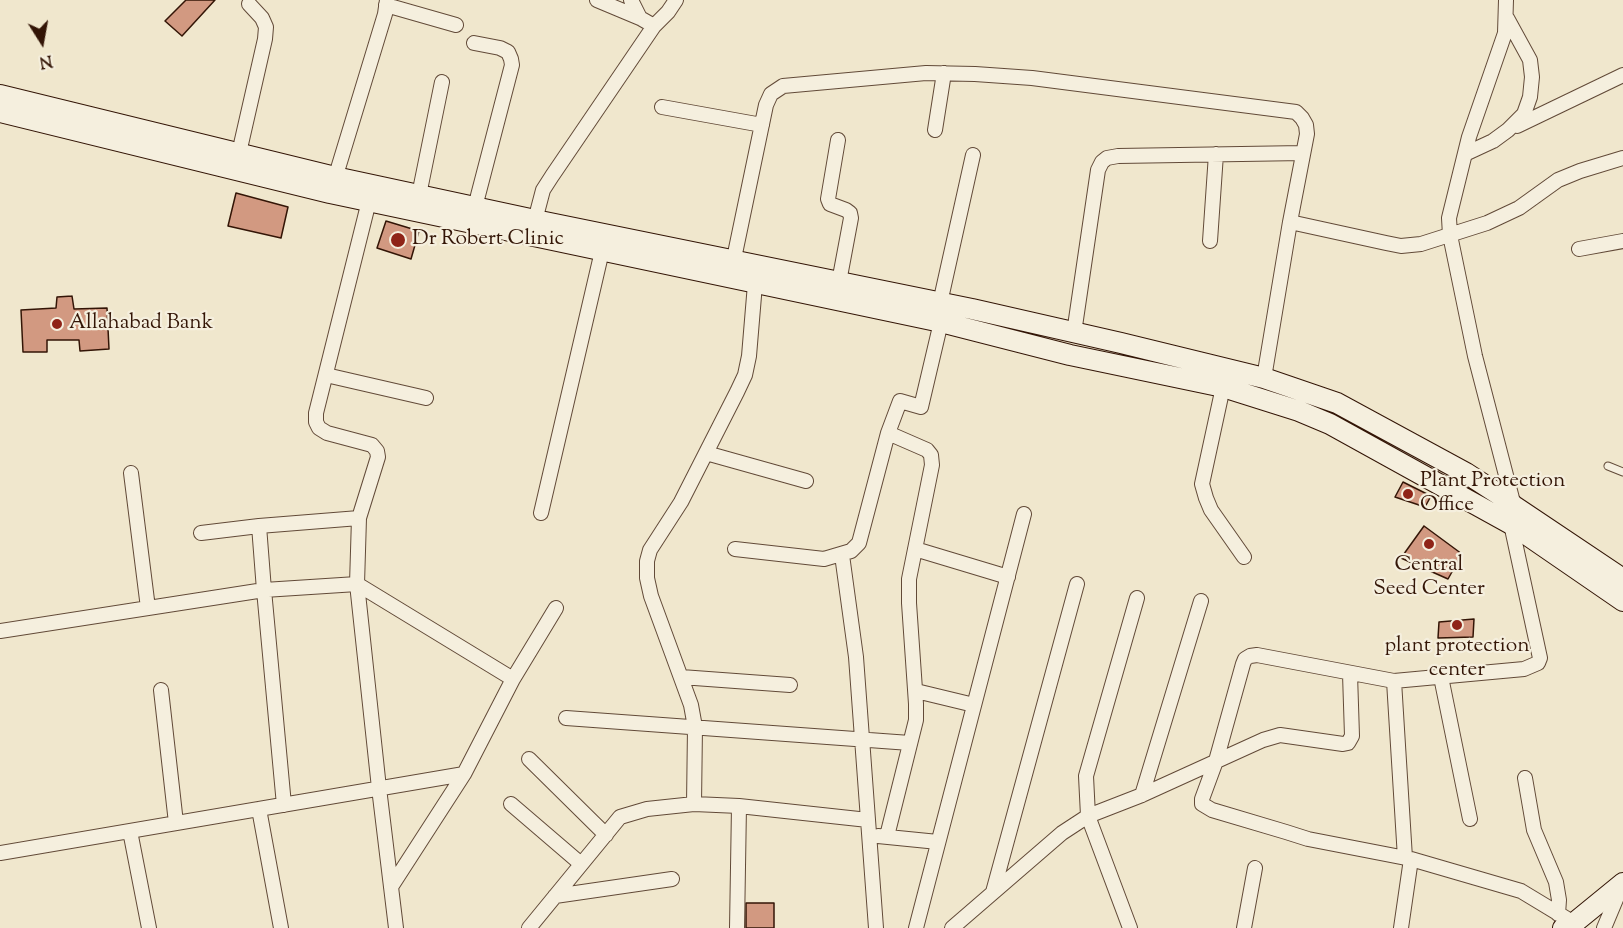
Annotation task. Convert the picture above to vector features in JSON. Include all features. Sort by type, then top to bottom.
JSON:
[{"type":"street","points":[[597,0],[654,26]]},
{"type":"street","points":[[631,0],[640,18]]},
{"type":"street","points":[[533,228],[543,190],[654,26],[676,0]]},
{"type":"street","points":[[1506,0],[1505,33],[1469,137],[1449,218],[1450,235],[1475,356],[1512,515],[1540,658],[1538,663],[1524,669],[1394,681],[1257,655],[1250,656],[1245,659],[1202,804],[1206,808],[1308,838],[1408,858],[1521,891],[1568,923]]},
{"type":"street","points":[[333,185],[386,3],[456,25]]},
{"type":"street","points":[[239,153],[266,27],[262,18],[249,4]]},
{"type":"street","points":[[1465,154],[1493,141],[1508,130],[1524,114],[1530,97],[1532,77],[1530,60],[1505,16]]},
{"type":"street","points":[[474,43],[501,48],[508,52],[512,65],[475,207]]},
{"type":"street","points":[[732,269],[766,105],[771,94],[783,86],[944,73],[1032,78],[1296,112],[1305,124],[1306,134],[1264,378]]},
{"type":"street","points":[[935,130],[944,73]]},
{"type":"street","points":[[1508,130],[1623,75]]},
{"type":"street","points":[[419,195],[442,82]]},
{"type":"street","points":[[0,95],[239,153],[333,185],[369,201],[533,228],[732,269],[755,284],[940,313],[972,309],[1121,342],[1264,378],[1337,403],[1466,473],[1503,496],[1512,515],[1623,601]]},
{"type":"street","points":[[662,107],[762,125]]},
{"type":"street","points":[[0,111],[333,185],[419,195],[475,207],[602,251],[839,282],[940,313],[967,329],[1070,355],[1223,387],[1299,411],[1330,424],[1512,515],[1623,579]]},
{"type":"street","points":[[838,140],[828,199],[830,204],[846,210],[851,218],[839,282]]},
{"type":"street","points":[[1074,333],[1098,170],[1107,158],[1303,153]]},
{"type":"street","points":[[1210,241],[1216,154]]},
{"type":"street","points":[[735,549],[824,559],[851,551],[859,543],[888,434],[900,401],[921,407],[973,155]]},
{"type":"street","points":[[1290,222],[1401,246],[1421,244],[1487,223],[1519,207],[1558,180],[1623,158]]},
{"type":"street","points":[[369,201],[315,422],[327,433],[372,446],[378,457],[359,518],[357,584],[396,928]]},
{"type":"street","points":[[1579,249],[1623,241]]},
{"type":"street","points":[[541,513],[602,251]]},
{"type":"street","points":[[694,804],[695,728],[691,705],[651,596],[647,578],[647,561],[650,549],[681,502],[745,375],[749,356],[755,284]]},
{"type":"street","points":[[967,329],[972,309]]},
{"type":"street","points":[[1116,364],[1121,342]]},
{"type":"street","points":[[326,375],[426,398]]},
{"type":"street","points":[[1223,387],[1202,484],[1211,510],[1244,557]]},
{"type":"street","points":[[886,836],[915,720],[916,691],[909,579],[932,465],[931,455],[927,450],[888,434]]},
{"type":"street","points":[[706,453],[806,481]]},
{"type":"street","points":[[131,473],[148,608]]},
{"type":"street","points":[[916,928],[1024,514]]},
{"type":"street","points":[[201,533],[359,518]]},
{"type":"street","points":[[259,526],[284,805]]},
{"type":"street","points":[[915,549],[1008,577]]},
{"type":"street","points":[[842,555],[856,657],[876,928]]},
{"type":"street","points":[[0,631],[264,590],[357,584],[513,679]]},
{"type":"street","points":[[993,892],[1077,584]]},
{"type":"street","points":[[1130,928],[1088,816],[1086,776],[1137,598]]},
{"type":"street","points":[[1142,795],[1201,602]]},
{"type":"street","points":[[391,887],[464,774],[513,679],[556,608]]},
{"type":"street","points":[[952,928],[1062,832],[1088,816],[1142,795],[1263,740],[1280,735],[1348,743],[1353,736],[1350,674]]},
{"type":"street","points":[[1442,676],[1470,819]]},
{"type":"street","points":[[681,677],[790,685]]},
{"type":"street","points":[[1394,681],[1408,858],[1401,928]]},
{"type":"street","points":[[161,690],[176,823]]},
{"type":"street","points":[[916,691],[974,705]]},
{"type":"street","points":[[566,718],[910,743]]},
{"type":"street","points":[[529,759],[606,835]]},
{"type":"street","points":[[0,853],[464,774]]},
{"type":"street","points":[[1525,778],[1534,830],[1556,882],[1559,900],[1568,923]]},
{"type":"street","points":[[511,804],[581,864]]},
{"type":"street","points":[[529,928],[620,818],[647,809],[694,804],[739,806],[868,820]]},
{"type":"street","points":[[737,928],[739,806]]},
{"type":"street","points":[[258,809],[281,928]]},
{"type":"street","points":[[130,831],[148,928]]},
{"type":"street","points":[[869,835],[938,842]]},
{"type":"street","points":[[1244,928],[1255,868]]},
{"type":"street","points":[[555,896],[672,879]]},
{"type":"street","points":[[1568,923],[1623,883]]},
{"type":"street","points":[[1604,928],[1623,883]]},
{"type":"lane","points":[[1608,466],[1623,472]]},
{"type":"building","points":[[186,0],[215,0],[182,36],[165,21]]},
{"type":"building","points":[[236,193],[288,207],[281,238],[228,226]]},
{"type":"building","points":[[386,221],[419,231],[411,259],[377,248]]},
{"type":"building","points":[[72,296],[74,309],[107,308],[109,349],[80,351],[79,340],[47,340],[47,352],[23,352],[21,310],[56,308],[57,297]]},
{"type":"building","points":[[1403,482],[1431,496],[1425,507],[1395,497]]},
{"type":"building","points":[[1424,526],[1462,554],[1448,579],[1401,558]]},
{"type":"building","points":[[1474,619],[1473,637],[1438,638],[1439,622]]},
{"type":"building","points":[[746,903],[774,903],[774,928],[746,928]]},
{"type":"place","name":"Dr Robert Clinic","points":[[398,240]]},
{"type":"place","name":"Allahabad Bank","points":[[57,324]]},
{"type":"place","name":"Plant Protection Office","points":[[1408,494]]},
{"type":"place","name":"Central Seed Center","points":[[1429,544]]},
{"type":"place","name":"plant protection center","points":[[1457,625]]}]
